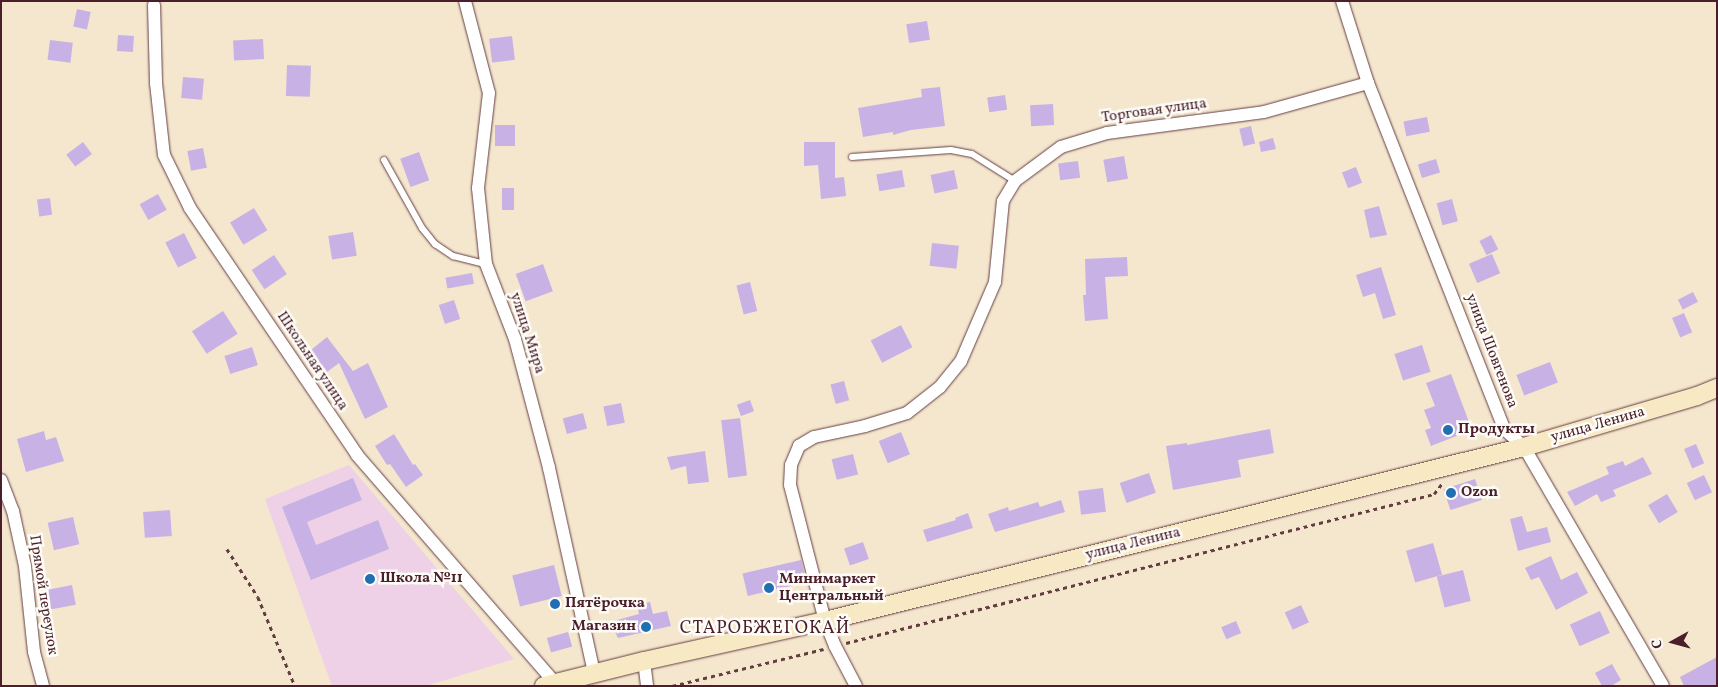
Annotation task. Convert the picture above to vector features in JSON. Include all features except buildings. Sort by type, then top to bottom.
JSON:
[{"type":"street","name":"улица Мира","points":[[465,1],[489,93],[478,188],[486,264],[515,339],[550,468],[594,673]]},
{"type":"street","name":"улица Шовгенова","points":[[1342,1],[1368,83],[1504,429],[1524,447],[1663,686]]},
{"type":"street","name":"Школьная улица","points":[[153,2],[156,83],[164,155],[190,208],[357,455],[550,684]]},
{"type":"street","name":"Торговая улица","points":[[825,621],[790,485],[791,465],[799,446],[814,437],[865,426],[907,412],[940,387],[962,361],[995,282],[1003,201],[1015,181],[1061,147],[1107,133],[1264,112],[1368,83]]},
{"type":"street","name":"улица Ленина","points":[[550,684],[825,621],[1524,447],[1697,396],[1717,388]]},
{"type":"street","name":"Прямой переулок","points":[[1,480],[13,512],[25,566],[34,652],[43,686]]},
{"type":"street","points":[[825,621],[835,646],[856,686]]},
{"type":"street","points":[[644,661],[647,686]]},
{"type":"lane","points":[[852,157],[951,150],[972,154],[1015,181]]},
{"type":"lane","points":[[384,160],[422,228],[435,244],[453,256],[486,264]]},
{"type":"path","points":[[672,686],[1434,494],[1445,479]]},
{"type":"path","points":[[227,549],[258,597],[295,686]]},
{"type":"shaded area","name":"Школа №11","points":[[349,465],[514,659],[426,686],[332,686],[265,499]]},
{"type":"place","name":"Продукты","points":[[1448,430]]},
{"type":"place","name":"Ozon","points":[[1451,493]]},
{"type":"place","name":"Школа №11","points":[[370,579]]},
{"type":"place","name":"Минимаркет Центральный","points":[[769,588]]},
{"type":"place","name":"Пятёрочка","points":[[555,604]]},
{"type":"place","name":"Магазин","points":[[646,627]]},
{"type":"district","name":"СТАРОБЖЕГОКАЙ","points":[[765,629]]}]
